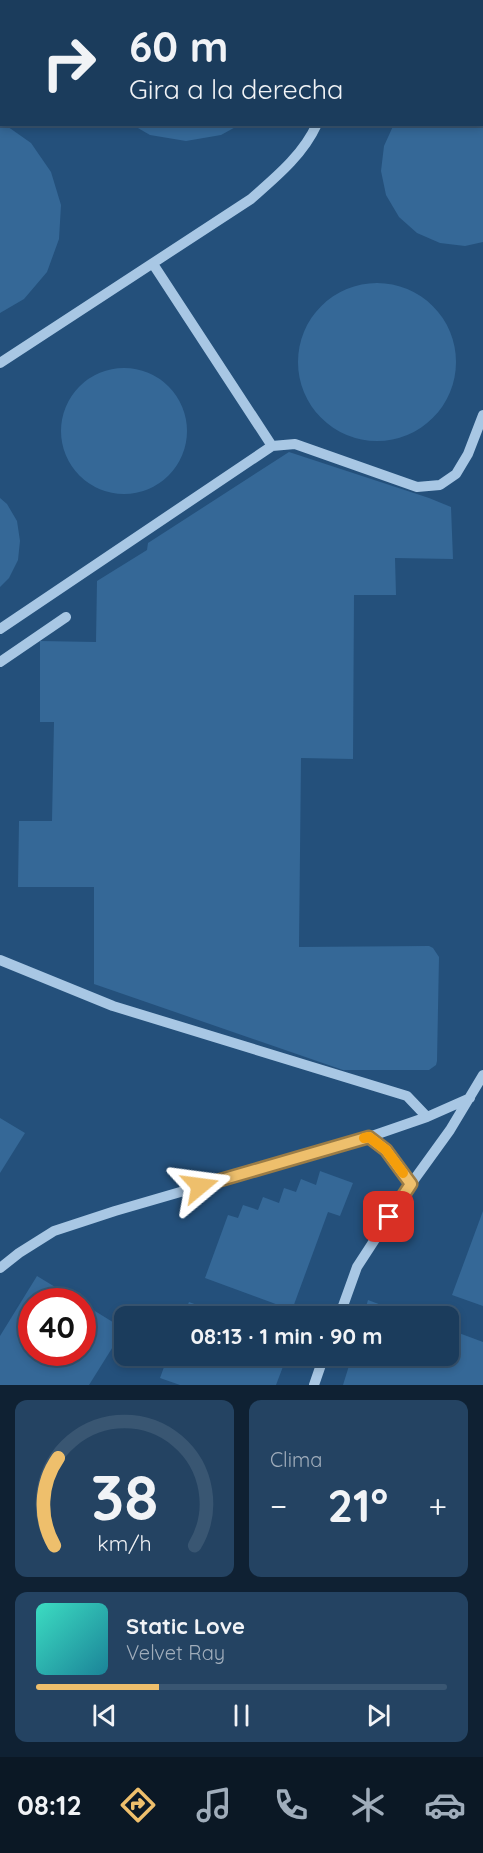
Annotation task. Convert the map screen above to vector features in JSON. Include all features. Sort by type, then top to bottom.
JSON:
[{"type":"street","points":[[0,363],[251,199],[283,170],[310,140],[316,126]]},
{"type":"street","points":[[153,264],[272,446]]},
{"type":"street","points":[[0,629],[272,446],[295,444],[417,487],[440,485],[456,474],[468,454],[483,415]]},
{"type":"street","points":[[0,662],[66,617]]},
{"type":"street","points":[[0,960],[113,1006],[407,1096],[427,1118]]},
{"type":"street","points":[[343,1306],[357,1267],[411,1184],[450,1130],[483,1075]]},
{"type":"street","points":[[0,1268],[54,1231],[369,1137],[427,1118],[470,1098]]},
{"type":"street","points":[[369,1137],[386,1150],[411,1184]]},
{"type":"street","points":[[314,1385],[321,1366]]},
{"type":"building","points":[[0,126],[7,126],[31,143],[51,172],[61,205],[59,239],[47,272],[24,299],[0,313]]},
{"type":"building","points":[[134,126],[237,126],[221,135],[186,141],[150,135]]},
{"type":"building","points":[[393,126],[483,126],[483,242],[465,246],[440,243],[417,233],[399,217],[386,195],[381,171],[384,146]]},
{"type":"building","points":[[377,283],[407,289],[421,296],[433,306],[443,318],[450,332],[456,362],[450,392],[443,406],[433,418],[421,428],[407,435],[377,441],[347,435],[333,428],[321,418],[311,406],[304,392],[298,362],[304,332],[311,318],[321,306],[333,296],[347,289]]},
{"type":"building","points":[[124,368],[148,373],[169,386],[182,407],[187,431],[182,455],[169,476],[148,489],[124,494],[100,489],[79,476],[66,455],[61,431],[66,407],[79,386],[100,373]]},
{"type":"building","points":[[289,452],[451,507],[453,559],[395,558],[396,595],[354,595],[353,759],[301,758],[299,947],[429,946],[433,948],[439,957],[437,1061],[436,1065],[429,1070],[343,1070],[94,984],[94,887],[18,887],[19,821],[52,821],[54,722],[40,722],[40,641],[96,642],[97,581],[147,550],[148,543]]},
{"type":"building","points":[[0,498],[7,504],[17,521],[20,541],[18,560],[9,578],[0,587]]},
{"type":"building","points":[[0,1118],[25,1133],[0,1173]]},
{"type":"building","points":[[320,1171],[353,1183],[340,1216],[328,1212],[293,1306],[281,1306],[205,1278],[228,1215],[238,1218],[243,1205],[258,1210],[263,1197],[279,1203],[284,1188],[296,1192],[301,1179],[316,1185]]},
{"type":"building","points":[[483,1211],[483,1306],[452,1295]]},
{"type":"building","points":[[37,1276],[57,1288],[30,1288]]},
{"type":"building","points":[[368,1300],[384,1306],[366,1306]]},
{"type":"building","points":[[189,1302],[200,1306],[187,1306]]},
{"type":"building","points":[[18,1307],[18,1366],[96,1366],[96,1312],[114,1323],[114,1345],[89,1385],[0,1385],[0,1336]]},
{"type":"building","points":[[459,1333],[483,1342],[483,1385],[343,1385],[349,1366],[459,1366]]},
{"type":"building","points":[[164,1366],[283,1366],[276,1385],[180,1385],[160,1378]]},
{"type":"slow traffic","points":[[364,1138],[369,1137],[386,1150],[403,1173]]},
{"type":"route","points":[[200,1186],[369,1137],[386,1150],[411,1184],[389,1217]]}]
